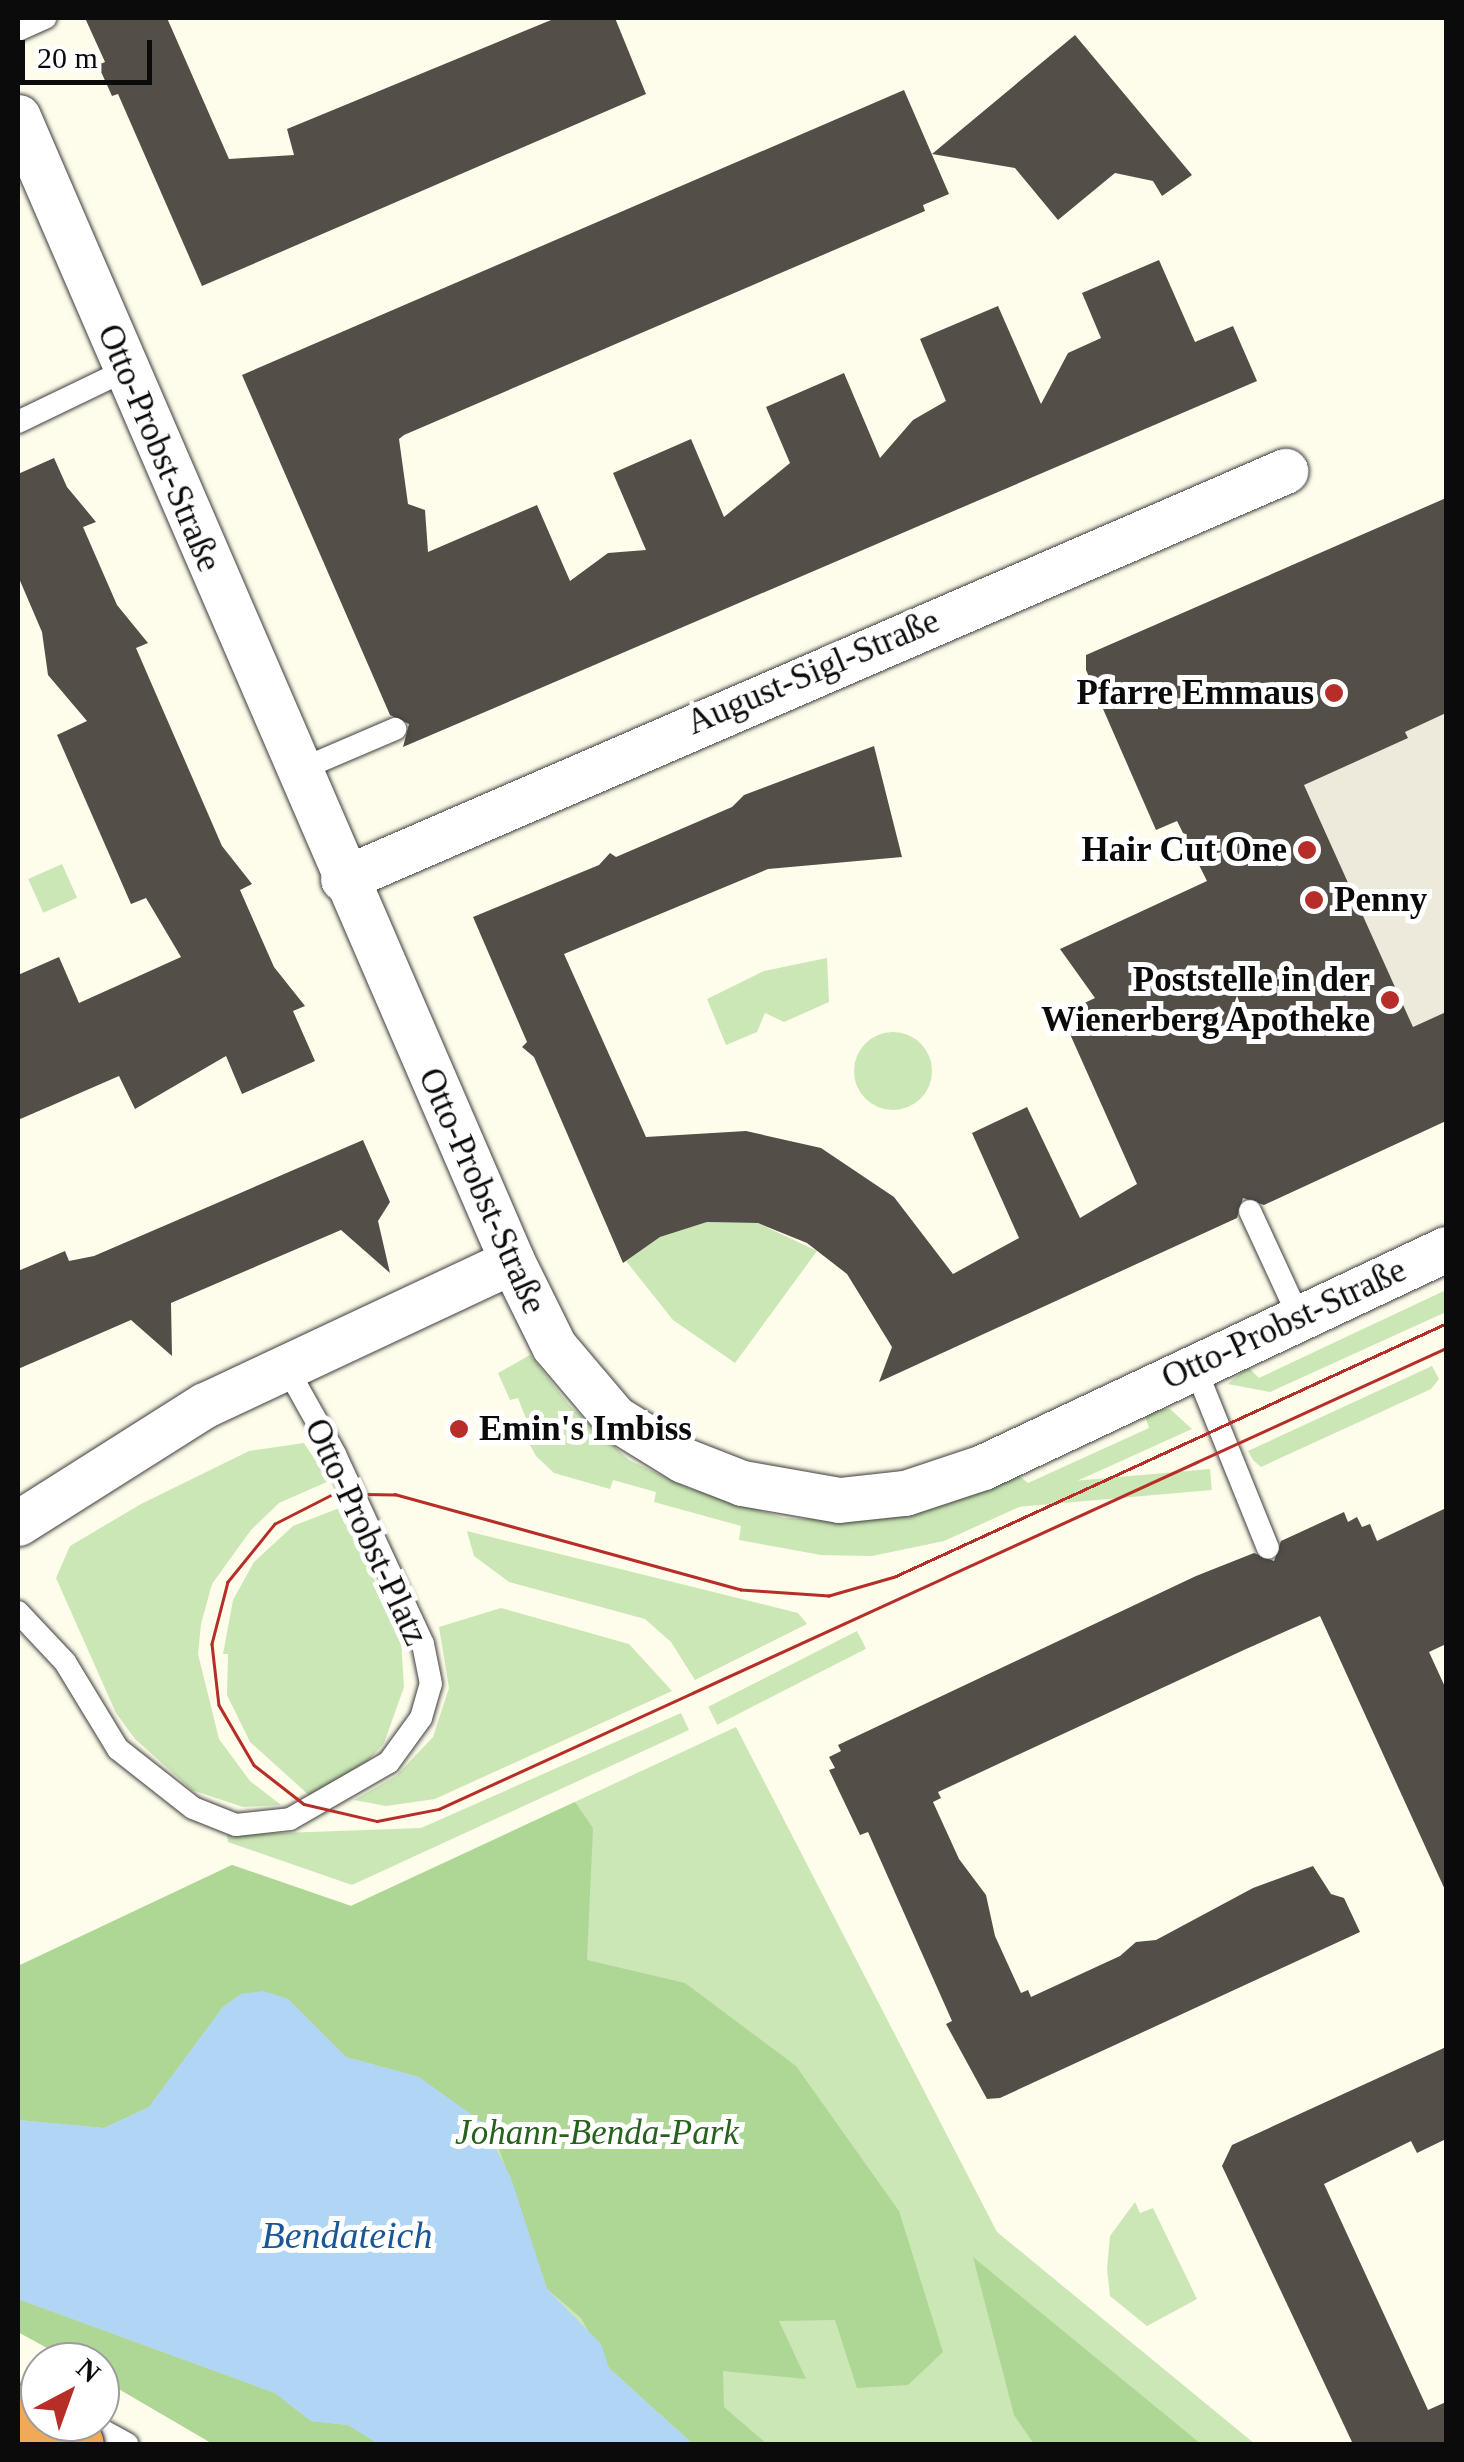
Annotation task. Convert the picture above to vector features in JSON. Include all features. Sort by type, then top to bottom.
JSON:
[{"type":"highway","points":[[18,2412],[76,2444]]},
{"type":"street","name":"Otto-Probst-Straße","points":[[18,117],[343,878],[512,1260],[554,1346],[615,1418],[682,1460],[799,1497],[875,1498],[983,1467],[1446,1249]]},
{"type":"street","name":"August-Sigl-Straße","points":[[343,878],[1286,471]]},
{"type":"street","points":[[21,1515],[205,1405],[512,1260]]},
{"type":"lane","points":[[18,30],[45,18]]},
{"type":"lane","points":[[18,422],[126,370]]},
{"type":"lane","points":[[297,771],[396,729]]},
{"type":"lane","points":[[1250,1211],[1299,1317]]},
{"type":"lane","name":"Otto-Probst-Platz","points":[[23,1617],[65,1662],[118,1749],[193,1808],[236,1825],[290,1819],[389,1762],[422,1718],[432,1684],[422,1644],[335,1454],[284,1365]]},
{"type":"lane","points":[[1194,1365],[1268,1548]]},
{"type":"green space","points":[[62,864],[77,898],[43,913],[28,879]]},
{"type":"green space","points":[[827,958],[829,1002],[784,1022],[765,1013],[757,1032],[726,1045],[707,999],[764,971]]},
{"type":"green space","points":[[893,1032],[921,1043],[932,1071],[921,1099],[893,1110],[865,1099],[854,1071],[865,1043]]},
{"type":"green space","points":[[707,1222],[758,1223],[817,1251],[735,1363],[673,1320],[626,1261],[660,1237]]},
{"type":"green space","points":[[1446,1290],[1446,1312],[1270,1392],[1228,1384],[1248,1367],[1259,1378]]},
{"type":"green space","points":[[530,1355],[569,1405],[629,1460],[688,1488],[784,1518],[864,1521],[937,1507],[1014,1472],[1028,1483],[1149,1428],[1145,1415],[1152,1410],[1170,1409],[1192,1429],[944,1541],[872,1556],[821,1555],[739,1540],[741,1526],[654,1502],[656,1492],[613,1480],[610,1489],[554,1473],[536,1456],[519,1425],[527,1421],[518,1398],[510,1400],[498,1373]]},
{"type":"green space","points":[[1432,1366],[1439,1379],[1431,1389],[1261,1467],[1248,1451]]},
{"type":"green space","points":[[304,1443],[329,1481],[279,1503],[251,1530],[212,1584],[201,1624],[198,1654],[219,1739],[250,1781],[281,1805],[243,1807],[192,1790],[135,1739],[116,1713],[56,1578],[70,1546],[141,1504],[249,1451]]},
{"type":"green space","points":[[1210,1469],[1212,1490],[849,1522],[847,1501]]},
{"type":"green space","points":[[342,1507],[401,1640],[404,1687],[384,1743],[368,1761],[310,1796],[250,1742],[227,1695],[228,1654],[223,1654],[233,1600],[254,1562],[293,1526]]},
{"type":"green space","points":[[467,1531],[798,1613],[807,1624],[695,1680],[671,1642],[645,1619],[509,1582],[474,1556]]},
{"type":"green space","points":[[501,1608],[629,1644],[672,1691],[435,1799],[386,1806],[354,1800],[396,1776],[433,1737],[449,1688],[439,1627]]},
{"type":"green space","points":[[857,1631],[866,1649],[717,1725],[708,1707]]},
{"type":"green space","points":[[681,1713],[689,1730],[352,1885],[228,1842],[227,1835],[421,1828]]},
{"type":"green space","name":"Johann-Benda-Park","points":[[736,1727],[997,2232],[1255,2444],[213,2444],[120,2390],[120,2342],[36,2342],[18,2332],[18,1966],[232,1865],[351,1906]]},
{"type":"green space","points":[[575,1802],[593,1828],[587,1960],[685,1983],[796,2066],[899,2211],[943,2352],[908,2385],[857,2388],[835,2320],[779,2321],[806,2379],[723,2371],[724,2407],[767,2444],[693,2444],[609,2368],[581,2318],[547,2289],[499,2149],[419,2077],[346,2057],[288,1999],[263,1992],[241,1994],[223,2007],[149,2107],[104,2128],[18,2120],[18,1966],[232,1865],[351,1906]]},
{"type":"green space","points":[[1135,2202],[1140,2213],[1153,2208],[1197,2299],[1147,2326],[1110,2296],[1107,2269],[1110,2236]]},
{"type":"green space","points":[[973,2257],[1201,2444],[1034,2444],[1014,2415]]},
{"type":"green space","points":[[18,2299],[275,2393],[311,2421],[348,2425],[379,2444],[213,2444],[120,2390],[120,2342],[36,2342],[18,2332]]},
{"type":"shaded area","points":[[1446,713],[1446,1012],[1413,1027],[1291,760],[1405,732]]},
{"type":"water","name":"Bendateich","points":[[263,1991],[288,1999],[346,2057],[419,2077],[482,2122],[511,2178],[547,2289],[601,2344],[609,2368],[693,2444],[379,2444],[348,2425],[311,2421],[275,2393],[18,2299],[18,2120],[104,2128],[149,2107],[223,2007],[241,1994]]},
{"type":"building","points":[[85,18],[167,18],[229,159],[294,155],[287,129],[556,18],[615,18],[646,94],[202,286],[118,94],[112,96],[98,65],[105,62]]},
{"type":"building","points":[[1075,35],[1192,175],[1162,196],[1153,181],[1115,173],[1058,220],[1015,168],[932,154]]},
{"type":"building","points":[[904,90],[949,194],[923,205],[925,211],[404,435],[399,439],[408,504],[425,510],[428,552],[537,505],[570,581],[608,553],[646,550],[613,473],[691,439],[724,517],[790,463],[766,407],[844,373],[880,458],[913,420],[946,401],[920,339],[998,306],[1041,404],[1068,353],[1101,338],[1082,293],[1159,260],[1195,342],[1233,326],[1257,381],[403,747],[409,724],[390,715],[242,375]]},
{"type":"building","points":[[54,458],[67,487],[96,522],[83,527],[117,605],[148,643],[136,648],[222,846],[252,884],[240,890],[274,967],[305,1006],[293,1011],[315,1061],[242,1094],[226,1056],[135,1109],[119,1076],[18,1120],[18,975],[59,957],[79,1003],[181,957],[146,898],[131,904],[57,735],[87,721],[48,675],[42,632],[18,576],[18,474]]},
{"type":"building","points":[[1446,498],[1446,713],[1405,732],[1408,738],[1304,785],[1413,1027],[1446,1012],[1446,1121],[1264,1205],[1243,1198],[1237,1218],[879,1382],[892,1347],[847,1274],[807,1243],[758,1223],[707,1222],[660,1237],[623,1263],[534,1057],[522,1047],[527,1042],[473,917],[599,865],[610,853],[616,857],[732,807],[744,795],[874,746],[902,857],[768,869],[564,954],[646,1137],[746,1131],[821,1148],[894,1197],[953,1274],[1019,1238],[972,1133],[1027,1107],[1080,1218],[1137,1184],[1061,1014],[1095,998],[1060,949],[1207,881],[1177,821],[1156,830],[1086,670],[1086,655]]},
{"type":"building","points":[[363,1140],[390,1202],[378,1221],[390,1273],[341,1230],[171,1303],[172,1356],[131,1320],[18,1369],[18,1271],[65,1251],[69,1261],[94,1256]]},
{"type":"building","points":[[1446,1508],[1446,1644],[1429,1652],[1446,1689],[1446,1892],[1320,1616],[1246,1649],[938,1792],[941,1798],[933,1802],[959,1859],[986,1895],[995,1936],[1021,1993],[1028,1990],[1031,1997],[1120,1956],[1136,1942],[1156,1940],[1253,1888],[1313,1866],[1331,1894],[1344,1898],[1360,1932],[1000,2098],[987,2099],[946,2024],[952,2021],[868,1832],[860,1835],[829,1770],[835,1768],[829,1757],[841,1751],[838,1745],[1196,1576],[1254,1553],[1274,1561],[1281,1541],[1344,1512],[1348,1522],[1357,1517],[1362,1527],[1370,1524],[1377,1541]]},
{"type":"building","points":[[1446,2047],[1446,2139],[1417,2153],[1411,2141],[1324,2184],[1428,2410],[1446,2402],[1446,2444],[1347,2444],[1352,2442],[1222,2166],[1232,2145]]},
{"type":"tram line","points":[[1446,1324],[895,1577],[829,1596],[741,1590],[395,1495],[334,1494],[275,1524],[228,1582],[212,1644],[219,1705],[254,1765],[304,1804],[377,1821],[439,1809],[1446,1348]]},
{"type":"place","name":"Pfarre Emmaus","points":[[1334,693]]},
{"type":"place","name":"Hair Cut One","points":[[1307,850]]},
{"type":"place","name":"Penny","points":[[1314,900]]},
{"type":"place","name":"Poststelle in der Wienerberg Apotheke","points":[[1390,1000]]},
{"type":"place","name":"Emin's Imbiss","points":[[459,1429]]}]
